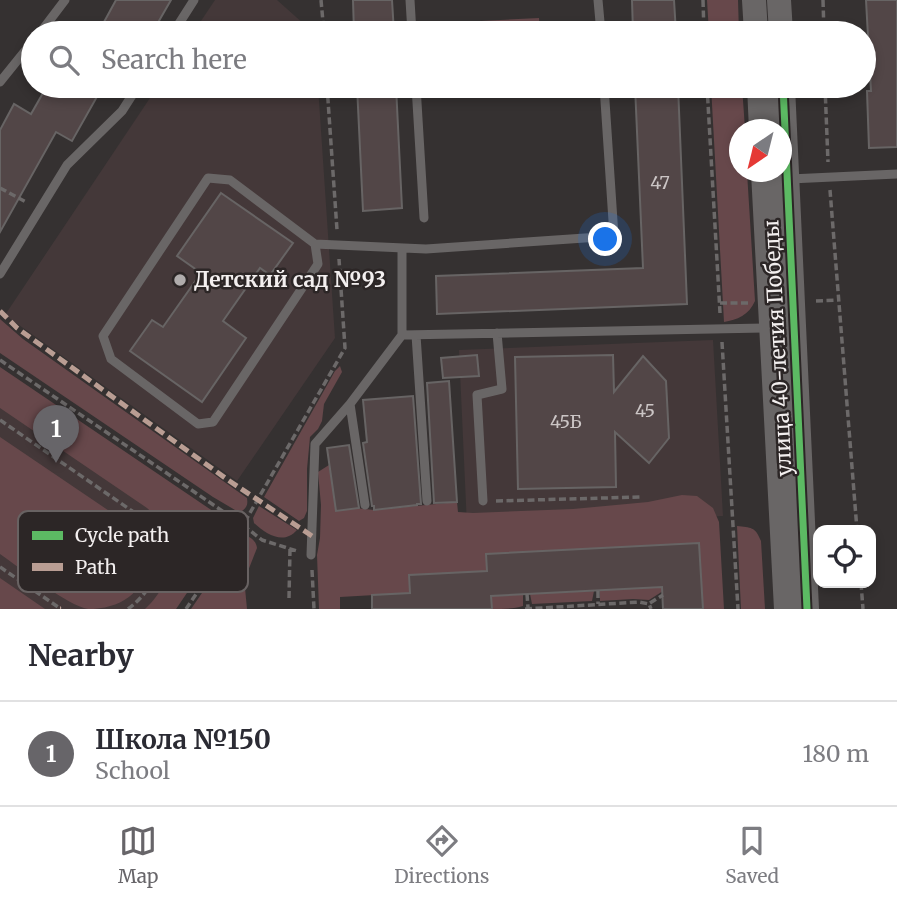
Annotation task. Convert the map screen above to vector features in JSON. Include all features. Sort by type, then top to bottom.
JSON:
[{"type":"street","points":[[754,0],[755,21]]},
{"type":"street","points":[[779,0],[780,21]]},
{"type":"street","points":[[760,98],[760,119]]},
{"type":"street","name":"улица 40-летия Победы","points":[[779,119],[781,98]]},
{"type":"street","name":"улица 40-летия Победы","points":[[771,182],[771,327],[786,609]]},
{"type":"street","name":"улица 40-летия Победы","points":[[771,182],[807,609]]},
{"type":"lane","points":[[49,21],[65,0]]},
{"type":"lane","points":[[181,21],[194,0]]},
{"type":"lane","points":[[410,0],[411,21]]},
{"type":"lane","points":[[598,0],[599,21]]},
{"type":"lane","points":[[2,76],[21,55]]},
{"type":"lane","points":[[0,274],[67,165],[122,111],[130,98]]},
{"type":"lane","points":[[417,98],[424,218]]},
{"type":"lane","points":[[315,244],[318,264],[213,422],[198,424],[111,359],[103,336],[208,178],[230,180],[315,244],[426,249],[614,236],[605,98]]},
{"type":"lane","points":[[792,177],[897,174]]},
{"type":"lane","points":[[311,555],[315,444],[350,404],[402,335],[402,249]]},
{"type":"lane","points":[[402,335],[771,327]]},
{"type":"lane","points":[[483,501],[477,394],[502,389],[498,333]]},
{"type":"lane","points":[[416,335],[427,501]]},
{"type":"lane","points":[[350,404],[365,505]]},
{"type":"path","points":[[321,0],[323,21]]},
{"type":"path","points":[[702,0],[703,21]]},
{"type":"path","points":[[823,0],[824,21]]},
{"type":"path","points":[[248,516],[345,348],[328,98]]},
{"type":"path","points":[[708,98],[737,609]]},
{"type":"path","points":[[826,98],[829,178],[857,525]]},
{"type":"path","points":[[0,188],[40,210]]},
{"type":"path","points":[[0,360],[222,511]]},
{"type":"path","points":[[0,420],[132,511]]},
{"type":"path","points":[[483,501],[641,497]]},
{"type":"path","points":[[248,529],[262,540],[311,555],[314,609]]},
{"type":"path","points":[[289,598],[290,548]]},
{"type":"path","points":[[0,567],[18,579]]},
{"type":"path","points":[[861,588],[863,609]]},
{"type":"path","points":[[598,591],[598,604]]},
{"type":"path","points":[[36,592],[61,609]]},
{"type":"path","points":[[128,609],[147,592]]},
{"type":"path","points":[[186,609],[198,592]]},
{"type":"path","points":[[527,594],[526,609],[639,602],[650,606],[663,595]]},
{"type":"shaded area","points":[[215,0],[277,0],[301,21],[201,21]]},
{"type":"shaded area","points":[[707,0],[738,0],[739,21],[708,21]]},
{"type":"shaded area","points":[[539,18],[539,21],[481,21]]},
{"type":"shaded area","name":"Детский сад №93","points":[[150,98],[319,98],[335,338],[237,481],[5,315]]},
{"type":"shaded area","points":[[712,98],[743,98],[744,119],[729,119],[729,182],[748,182],[755,301],[749,310],[724,322]]},
{"type":"shaded area","points":[[0,319],[23,339],[247,498],[246,507],[242,511],[235,510],[213,497],[0,353]]},
{"type":"shaded area","points":[[713,340],[723,516],[467,526],[459,350]]},
{"type":"shaded area","points":[[340,366],[342,372],[324,404],[322,421],[310,437],[307,511],[299,521],[264,497]]},
{"type":"shaded area","points":[[0,367],[213,511],[150,511],[0,408]]},
{"type":"shaded area","points":[[0,386],[181,511],[18,511],[18,592],[188,592],[176,609],[0,609]]},
{"type":"shaded area","points":[[0,437],[109,511],[18,511],[18,567],[0,554]]},
{"type":"shaded area","points":[[329,465],[336,511],[457,502],[458,512],[473,513],[573,509],[648,502],[682,495],[697,496],[713,508],[719,522],[724,609],[703,609],[699,543],[487,554],[487,571],[409,575],[410,593],[340,597],[340,609],[319,609],[317,555],[321,505],[318,472]]},
{"type":"shaded area","points":[[259,506],[297,530],[281,538],[264,531],[254,523],[253,518]]},
{"type":"shaded area","points":[[737,526],[752,529],[761,541],[765,609],[741,609]]},
{"type":"shaded area","points":[[248,537],[257,548],[248,571]]},
{"type":"shaded area","points":[[0,578],[45,609],[0,609]]},
{"type":"shaded area","points":[[662,587],[663,591],[649,600],[600,601],[600,590]]},
{"type":"shaded area","points":[[594,591],[592,601],[532,604],[530,594]]},
{"type":"shaded area","points":[[53,592],[134,592],[112,605],[88,609]]},
{"type":"shaded area","points":[[159,592],[188,592],[176,609],[145,609]]},
{"type":"shaded area","points":[[203,592],[245,592],[247,609],[191,609]]},
{"type":"shaded area","points":[[523,594],[523,606],[492,609],[491,596]]},
{"type":"building","points":[[116,0],[171,0],[159,21],[105,21]]},
{"type":"building","points":[[353,0],[392,0],[393,21],[354,21]]},
{"type":"building","points":[[632,0],[674,0],[675,21],[633,21]]},
{"type":"building","points":[[866,0],[897,0],[897,147],[869,148],[867,98],[876,98],[876,21],[867,21]]},
{"type":"building","points":[[40,98],[96,98],[72,141],[56,132],[0,232],[0,130],[14,104],[31,114]]},
{"type":"building","points":[[358,98],[397,98],[402,208],[363,211]]},
{"type":"building","points":[[636,98],[678,98],[687,304],[437,314],[436,276],[643,268]]},
{"type":"building","points":[[221,193],[293,243],[270,275],[260,268],[223,321],[246,338],[202,402],[130,351],[152,320],[163,327],[201,273],[177,256]]},
{"type":"building","points":[[477,355],[479,376],[443,378],[441,358]]},
{"type":"building","points":[[613,355],[614,392],[643,356],[666,381],[669,438],[649,463],[615,432],[616,487],[518,489],[515,357]]},
{"type":"building","points":[[449,381],[457,502],[434,503],[427,383]]},
{"type":"building","points":[[413,396],[421,504],[374,510],[363,443],[367,442],[363,400]]},
{"type":"building","points":[[349,445],[359,508],[336,511],[327,448]]},
{"type":"building","points":[[699,543],[703,609],[663,609],[662,587],[491,596],[492,609],[372,609],[372,595],[410,593],[409,575],[487,571],[486,554]]},
{"type":"marked path","points":[[0,311],[17,328],[228,480],[312,536]]},
{"type":"cycle path","points":[[784,98],[807,609]]},
{"type":"place","name":"Детский сад №93","points":[[180,280]]},
{"type":"place","name":"Школа №150","points":[[56,463]]}]
